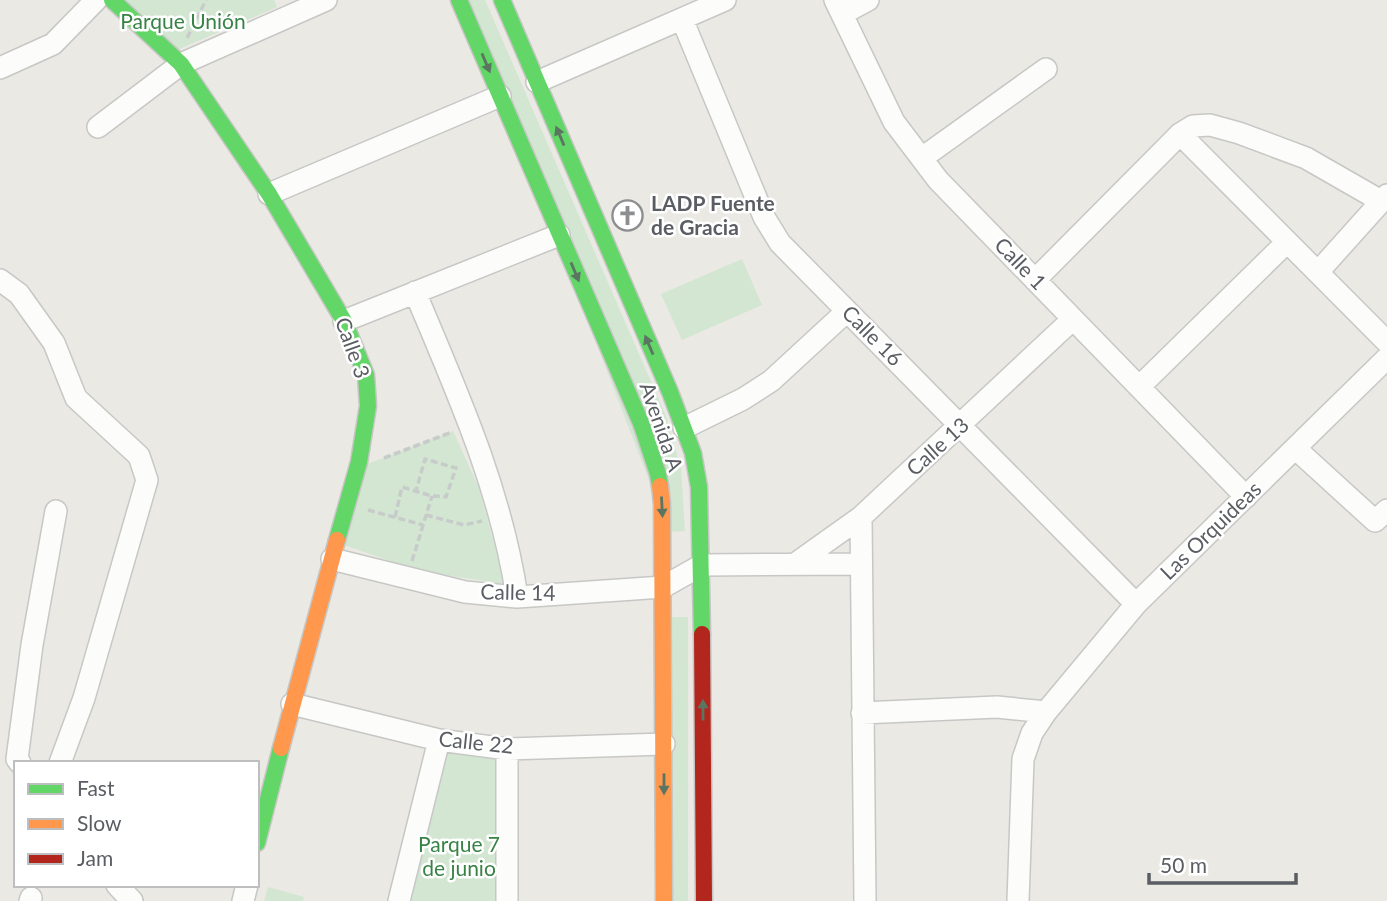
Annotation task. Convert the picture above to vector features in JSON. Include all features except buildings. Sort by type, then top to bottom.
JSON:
[{"type":"main road","name":"Calle 3","points":[[112,0],[181,64],[269,194],[344,321],[366,375],[368,406],[359,462],[259,835]]},
{"type":"main road","name":"Avenida A","points":[[459,0],[640,423],[658,474],[662,504],[664,901]]},
{"type":"main road","name":"Avenida A","points":[[502,0],[684,428],[699,486],[704,901]]},
{"type":"street","points":[[0,68],[53,44],[96,0]]},
{"type":"street","points":[[98,127],[181,64],[293,7],[326,0]]},
{"type":"street","points":[[537,82],[725,0]]},
{"type":"street","points":[[838,7],[868,0]]},
{"type":"street","name":"Calle 1","points":[[838,7],[894,122],[938,180],[1246,497]]},
{"type":"street","name":"Calle 16","points":[[682,19],[764,217],[780,243],[1136,604]]},
{"type":"street","points":[[922,158],[1046,69]]},
{"type":"street","points":[[269,194],[500,96]]},
{"type":"street","points":[[1035,280],[1180,134],[1193,126],[1210,125],[1306,158],[1384,198],[1318,272]]},
{"type":"street","points":[[1180,134],[1387,342]]},
{"type":"street","points":[[344,321],[559,235]]},
{"type":"street","points":[[1139,387],[1287,242]]},
{"type":"street","points":[[0,281],[19,294],[54,343],[76,398],[139,456],[147,480],[84,698],[61,761]]},
{"type":"street","points":[[415,292],[476,438],[509,548],[517,597]]},
{"type":"street","points":[[684,428],[743,399],[771,381],[847,312]]},
{"type":"street","name":"Calle 13","points":[[795,564],[861,517],[1073,319]]},
{"type":"street","name":"Las Orquideas","points":[[1018,901],[1023,759],[1032,733],[1046,712],[1136,604],[1387,359]]},
{"type":"street","points":[[1296,449],[1381,515]]},
{"type":"street","points":[[18,761],[32,645],[56,511]]},
{"type":"street","points":[[861,517],[865,901]]},
{"type":"street","name":"Calle 14","points":[[332,559],[465,592],[517,597],[663,587],[702,565]]},
{"type":"street","points":[[702,565],[861,564]]},
{"type":"street","name":"Calle 22","points":[[292,704],[439,740],[507,749],[664,744]]},
{"type":"street","points":[[862,713],[997,707],[1046,712]]},
{"type":"street","points":[[399,901],[439,740]]},
{"type":"street","points":[[507,749],[507,901]]},
{"type":"street","points":[[119,887],[132,901]]},
{"type":"path","points":[[197,37],[185,43],[206,0]]},
{"type":"path","points":[[378,461],[453,432],[457,442]]},
{"type":"path","points":[[395,517],[402,487],[432,496],[446,497],[456,468],[425,459],[416,491]]},
{"type":"path","points":[[412,562],[432,496]]},
{"type":"path","points":[[356,508],[423,525]]},
{"type":"path","points":[[480,509],[486,532]]},
{"type":"path","points":[[426,515],[464,525],[483,521]]},
{"type":"green space","name":"Parque Unión","points":[[123,0],[274,0],[277,7],[177,50]]},
{"type":"green space","points":[[464,0],[485,0],[666,416],[681,469],[685,531],[669,532]]},
{"type":"green space","points":[[742,259],[762,305],[682,340],[661,294]]},
{"type":"green space","points":[[453,431],[479,488],[505,584],[419,571],[344,545],[365,465]]},
{"type":"green space","points":[[669,617],[688,617],[688,901],[670,901]]},
{"type":"green space","name":"Parque 7 de junio","points":[[443,751],[501,758],[500,901],[406,901]]},
{"type":"green space","points":[[268,887],[304,897],[303,901],[264,901]]},
{"type":"traffic: fast","points":[[112,0],[181,64],[269,194],[344,321],[366,375],[368,406],[359,462],[337,540]]},
{"type":"traffic: fast","points":[[459,0],[641,423],[660,486]]},
{"type":"traffic: fast","points":[[502,0],[670,392],[693,453],[699,487],[702,634]]},
{"type":"traffic: fast","points":[[259,835],[281,748]]},
{"type":"traffic: slow","points":[[660,486],[664,901]]},
{"type":"traffic: slow","points":[[281,748],[337,540]]},
{"type":"traffic: jam","points":[[702,634],[704,901]]},
{"type":"place","name":"LADP Fuente de Gracia","points":[[628,216]]}]
